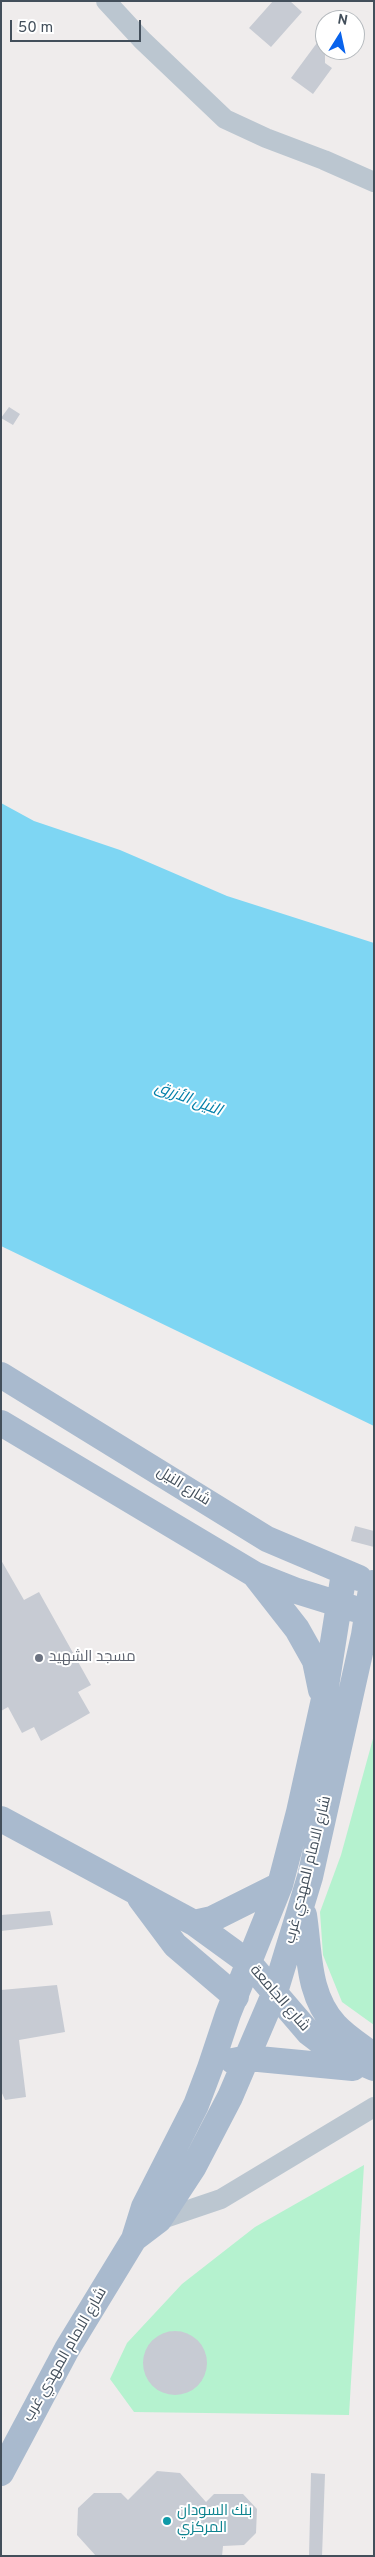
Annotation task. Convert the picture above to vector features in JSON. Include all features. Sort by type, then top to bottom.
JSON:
[{"type":"main road","name":"شارع النيل","points":[[1,1375],[267,1539],[344,1573],[373,1583]]},
{"type":"main road","points":[[54,1454],[73,1419]]},
{"type":"main road","points":[[1,1423],[254,1574],[298,1591],[371,1613]]},
{"type":"main road","name":"شارع الامام المهدي غرب","points":[[1,2473],[68,2348],[134,2239],[144,2207],[196,2105],[280,1885],[299,1812],[324,1699],[344,1573]]},
{"type":"main road","points":[[254,1574],[296,1629],[314,1661],[324,1699]]},
{"type":"main road","name":"شارع الامام المهدي غرب","points":[[134,2239],[159,2220],[193,2168],[248,2058],[275,1992],[302,1907],[371,1613],[373,1583]]},
{"type":"main road","points":[[353,1687],[374,1669]]},
{"type":"main road","name":"شارع الجامعة","points":[[1,1819],[194,1923],[249,1963],[309,2033],[330,2049],[374,2069]]},
{"type":"main road","points":[[194,1923],[212,1919],[242,1906],[280,1885]]},
{"type":"main road","name":"شارع الجامعة","points":[[137,1893],[175,1945],[236,1997]]},
{"type":"main road","points":[[302,1907],[309,1964],[321,2008],[344,2033],[374,2056]]},
{"type":"main road","name":"شارع الجامعة","points":[[210,2068],[248,2058],[374,2069]]},
{"type":"street","points":[[106,1],[190,88],[226,118],[266,138],[324,160],[374,182]]},
{"type":"street","points":[[159,2220],[221,2199],[374,2107]]},
{"type":"green space","points":[[374,1735],[374,2025],[342,2002],[323,1955],[320,1912],[341,1855]]},
{"type":"green space","points":[[364,2165],[349,2415],[134,2412],[110,2379],[127,2343],[182,2284],[255,2227]]},
{"type":"water","name":"النيل الأزرق","points":[[1,803],[34,821],[120,850],[227,896],[374,943],[374,1426],[1,1246]]},
{"type":"building","points":[[273,1],[290,1],[302,12],[271,47],[249,28]]},
{"type":"building","points":[[315,46],[315,60],[325,60],[325,63],[332,68],[313,94],[291,78]]},
{"type":"building","points":[[9,407],[20,414],[13,425],[1,418]]},
{"type":"building","points":[[355,1526],[374,1531],[374,1547],[351,1541]]},
{"type":"building","name":"مسجد الشهيد","points":[[1,1560],[24,1600],[39,1592],[91,1685],[78,1692],[90,1713],[41,1741],[34,1727],[22,1733],[8,1707],[1,1711]]},
{"type":"building","points":[[50,1911],[53,1925],[1,1931],[1,1915]]},
{"type":"building","points":[[57,1985],[65,2032],[19,2040],[26,2097],[5,2100],[1,2091],[1,1990]]},
{"type":"building","points":[[169,2331],[181,2331],[198,2340],[205,2351],[207,2363],[205,2375],[198,2386],[181,2395],[169,2395],[157,2390],[148,2381],[143,2369],[143,2357],[148,2345],[157,2336]]},
{"type":"building","name":"بنك السودان المركزي","points":[[157,2471],[180,2473],[206,2502],[214,2494],[243,2494],[257,2509],[256,2533],[244,2545],[223,2546],[222,2556],[96,2556],[77,2535],[78,2508],[94,2493],[121,2493],[128,2500]]},
{"type":"building","points":[[311,2473],[325,2474],[322,2556],[309,2556]]},
{"type":"place","name":"مسجد الشهيد","points":[[39,1658]]},
{"type":"place","name":"بنك السودان المركزي","points":[[167,2521]]}]
